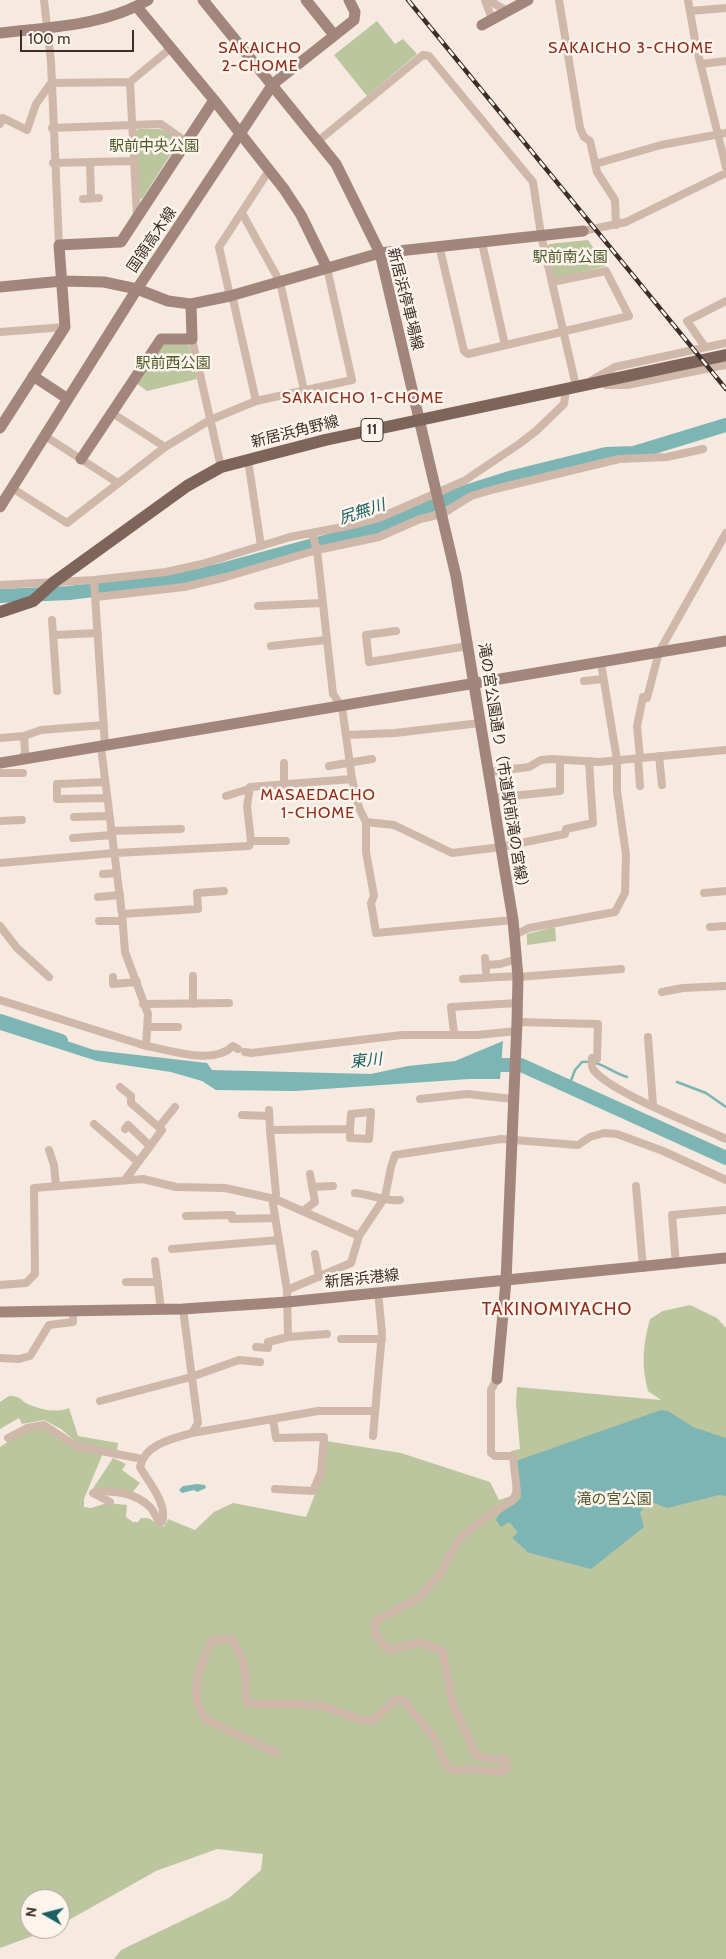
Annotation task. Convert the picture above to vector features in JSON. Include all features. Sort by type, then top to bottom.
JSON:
[{"type":"main road","name":"新居浜角野線","points":[[53,584],[187,486],[221,467],[419,420],[726,355]]},
{"type":"main road","name":"11","points":[[0,612],[33,601],[53,584]]},
{"type":"street","points":[[0,428],[65,327],[53,163],[48,28],[44,0]]},
{"type":"street","points":[[0,34],[105,18],[135,3],[148,0]]},
{"type":"street","points":[[204,0],[273,84],[354,20],[355,12],[349,0]]},
{"type":"street","points":[[306,0],[334,36]]},
{"type":"street","points":[[485,0],[487,22],[528,0]]},
{"type":"street","points":[[492,0],[498,7],[508,11]]},
{"type":"street","points":[[559,0],[580,128],[584,137],[590,140],[595,164],[601,179],[615,200],[616,224]]},
{"type":"street","points":[[688,0],[701,64],[722,133],[726,167]]},
{"type":"street","points":[[12,488],[67,523],[166,447],[210,420],[256,401],[352,380],[327,268],[301,215],[270,169],[135,3]]},
{"type":"street","points":[[690,11],[726,8]]},
{"type":"street","points":[[51,83],[130,82],[172,48]]},
{"type":"street","points":[[318,141],[423,55],[429,56],[528,173],[533,182],[538,201],[541,236],[575,386]]},
{"type":"street","points":[[701,64],[726,61]]},
{"type":"street","points":[[130,82],[132,161],[137,217]]},
{"type":"street","points":[[0,124],[3,118],[27,130],[36,104],[51,83]]},
{"type":"street","name":"国領高木線","points":[[0,507],[137,289],[273,84]]},
{"type":"street","name":"新居浜停車場線","points":[[273,84],[336,164],[380,253],[419,420]]},
{"type":"street","points":[[59,245],[120,242],[185,141],[214,100]]},
{"type":"street","points":[[52,128],[161,124],[185,141]]},
{"type":"street","points":[[595,164],[661,145],[722,133]]},
{"type":"street","points":[[53,163],[132,161]]},
{"type":"street","points":[[90,162],[87,199],[99,198]]},
{"type":"street","points":[[256,401],[219,247],[270,169]]},
{"type":"street","points":[[0,287],[62,281],[104,282],[137,289],[168,301],[191,304],[280,282],[380,253],[583,231],[616,224],[726,173]]},
{"type":"street","points":[[242,213],[280,282],[304,390]]},
{"type":"street","points":[[482,243],[505,346]]},
{"type":"street","points":[[439,246],[464,351],[468,354],[564,333],[629,316],[606,271],[552,282]]},
{"type":"street","points":[[705,347],[687,321],[726,301]]},
{"type":"street","points":[[191,304],[192,339],[221,467]]},
{"type":"street","points":[[0,332],[65,327]]},
{"type":"street","points":[[82,459],[161,339],[192,339]]},
{"type":"street","points":[[0,585],[94,582],[184,568],[290,537],[313,534],[379,518],[437,495],[464,481],[536,432],[564,404],[575,386],[615,367],[726,343]]},
{"type":"street","points":[[575,386],[627,386],[726,365]]},
{"type":"street","points":[[33,376],[68,399]]},
{"type":"street","points":[[112,413],[166,447]]},
{"type":"street","points":[[419,420],[437,495]]},
{"type":"street","points":[[45,436],[118,483]]},
{"type":"street","points":[[96,596],[184,587],[226,577],[316,549],[378,537],[441,512],[471,496],[567,470],[619,459],[667,457],[703,449]]},
{"type":"street","points":[[248,460],[261,546]]},
{"type":"street","name":"滝の宮公園通り（市道駅前滝の宮線）","points":[[437,495],[468,646],[515,935],[518,1003],[513,1099]]},
{"type":"street","points":[[313,534],[333,694],[342,707],[358,808],[366,822],[366,852],[371,888],[374,896],[371,903],[376,933],[513,920]]},
{"type":"street","points":[[640,786],[637,726],[643,697],[647,698],[659,652],[726,534]]},
{"type":"street","points":[[94,582],[104,725],[103,747],[106,798],[115,853],[125,952],[148,1014],[149,1027],[146,1046]]},
{"type":"street","points":[[258,606],[322,603]]},
{"type":"street","points":[[52,620],[57,691]]},
{"type":"street","points":[[396,631],[366,635],[368,662],[468,646]]},
{"type":"street","points":[[54,635],[98,633]]},
{"type":"street","points":[[272,646],[326,640]]},
{"type":"street","points":[[0,764],[726,641]]},
{"type":"street","points":[[515,935],[529,928],[615,912],[619,908],[625,893],[626,855],[617,791],[617,760],[601,663]]},
{"type":"street","points":[[584,681],[604,679]]},
{"type":"street","points":[[346,735],[394,733],[480,723]]},
{"type":"street","points":[[0,738],[24,736],[41,730],[104,725]]},
{"type":"street","points":[[22,760],[25,752],[24,736]]},
{"type":"street","points":[[488,772],[528,767],[541,760],[617,760],[726,750]]},
{"type":"street","points":[[659,756],[662,785]]},
{"type":"street","points":[[329,766],[372,759]]},
{"type":"street","points":[[493,798],[560,791],[560,760]]},
{"type":"street","points":[[366,822],[394,825],[452,853],[501,847],[565,834],[566,829],[594,823],[589,761]]},
{"type":"street","points":[[284,763],[284,783]]},
{"type":"street","points":[[0,772],[23,773]]},
{"type":"street","points":[[226,796],[248,789],[250,786],[308,783],[352,778]]},
{"type":"street","points":[[105,782],[56,784],[57,799],[106,798]]},
{"type":"street","points":[[0,863],[115,853],[250,846],[247,806],[248,789]]},
{"type":"street","points":[[74,817],[109,816]]},
{"type":"street","points":[[0,821],[22,820]]},
{"type":"street","points":[[73,838],[111,833],[181,829]]},
{"type":"street","points":[[251,841],[286,841]]},
{"type":"street","points":[[103,874],[117,873]]},
{"type":"street","points":[[99,921],[198,909],[197,893],[224,891]]},
{"type":"street","points":[[704,893],[726,891]]},
{"type":"street","points":[[98,897],[120,895]]},
{"type":"street","points":[[0,926],[18,948],[50,977]]},
{"type":"street","points":[[710,927],[726,926]]},
{"type":"street","points":[[486,964],[500,964],[517,958]]},
{"type":"street","points":[[463,979],[621,969]]},
{"type":"street","points":[[193,976],[194,1004]]},
{"type":"street","points":[[113,977],[113,984],[137,982]]},
{"type":"street","points":[[662,992],[682,988],[726,986]]},
{"type":"street","points":[[0,1000],[146,1046],[211,1056],[226,1053],[233,1046],[241,1051],[251,1053],[402,1035],[477,1035],[598,1024],[597,1059],[592,1058],[592,1067],[610,1084],[726,1139]]},
{"type":"street","points":[[144,1004],[229,1003]]},
{"type":"street","points":[[454,1034],[451,1007],[518,1003]]},
{"type":"street","points":[[149,1027],[178,1027]]},
{"type":"street","points":[[648,1037],[653,1105]]},
{"type":"street","points":[[120,1087],[131,1096],[130,1103],[162,1130],[125,1180]]},
{"type":"street","points":[[276,1754],[205,1719],[200,1710],[195,1688],[212,1640],[231,1639],[241,1653],[246,1673],[246,1703],[268,1706],[278,1703],[318,1706],[338,1710],[358,1721],[372,1721],[396,1699],[404,1701],[435,1738],[444,1762],[449,1767],[456,1770],[476,1769],[500,1772],[507,1768],[505,1758],[490,1759],[476,1755],[452,1702],[443,1652],[421,1642],[389,1650],[380,1643],[374,1632],[375,1620],[418,1598],[439,1575],[460,1538],[490,1514],[512,1501],[517,1492],[512,1456],[495,1456],[491,1453],[491,1390],[497,1379],[506,1281],[513,1099],[467,1094],[420,1098]]},
{"type":"street","points":[[159,1127],[175,1107]]},
{"type":"street","points":[[242,1116],[269,1113],[276,1194],[273,1204],[286,1290],[288,1337]]},
{"type":"street","points":[[94,1124],[138,1162]]},
{"type":"street","points":[[128,1125],[150,1146]]},
{"type":"street","points":[[270,1130],[350,1129]]},
{"type":"street","points":[[286,1290],[351,1263],[359,1236],[383,1200],[395,1155],[511,1139],[578,1145],[590,1137],[604,1133],[617,1134],[663,1151],[726,1180]]},
{"type":"street","points":[[49,1150],[54,1165],[56,1186]]},
{"type":"street","points":[[303,1211],[315,1202],[310,1174]]},
{"type":"street","points":[[0,1285],[26,1284],[36,1274],[34,1188],[143,1179],[176,1187],[225,1188],[275,1199],[359,1236]]},
{"type":"street","points":[[312,1188],[333,1186]]},
{"type":"street","points":[[636,1186],[643,1268]]},
{"type":"street","points":[[354,1193],[377,1196],[383,1200],[400,1200]]},
{"type":"street","points":[[676,1264],[672,1215],[726,1210]]},
{"type":"street","points":[[186,1216],[232,1215],[232,1220],[275,1218]]},
{"type":"street","points":[[172,1249],[279,1240]]},
{"type":"street","points":[[315,1254],[318,1276]]},
{"type":"street","name":"新居浜港線","points":[[0,1312],[183,1310],[643,1268],[726,1258]]},
{"type":"street","points":[[155,1261],[161,1310]]},
{"type":"street","points":[[126,1282],[158,1282]]},
{"type":"street","points":[[373,1436],[382,1339],[378,1292]]},
{"type":"street","points":[[0,1358],[19,1359],[30,1356],[49,1325],[73,1322],[73,1310]]},
{"type":"street","points":[[183,1310],[198,1424],[192,1433]]},
{"type":"street","points":[[256,1347],[268,1348],[268,1342],[288,1337],[327,1334]]},
{"type":"street","points":[[341,1339],[382,1339]]},
{"type":"street","points":[[100,1401],[191,1377],[239,1360],[260,1362]]},
{"type":"street","points":[[110,1502],[93,1493],[128,1494],[149,1506],[157,1520],[162,1522],[165,1514],[140,1467],[142,1459],[164,1441],[192,1433],[318,1411],[375,1411]]},
{"type":"street","points":[[273,1419],[276,1438],[324,1437],[321,1472],[313,1491],[275,1488]]},
{"type":"street","points":[[8,1438],[27,1428],[44,1425],[76,1446],[142,1459]]},
{"type":"green space","points":[[377,21],[395,44],[403,39],[417,54],[367,96],[334,55]]},
{"type":"green space","name":"駅前中央公園","points":[[139,129],[160,129],[178,139],[178,143],[142,199],[138,198],[135,131]]},
{"type":"green space","name":"駅前南公園","points":[[588,240],[606,266],[557,278],[553,275],[547,247],[549,244]]},
{"type":"green space","name":"駅前西公園","points":[[186,343],[189,345],[197,379],[147,391],[136,383],[161,344]]},
{"type":"green space","points":[[555,927],[556,941],[527,945],[527,934]]},
{"type":"green space","name":"滝の宮公園","points":[[690,1305],[717,1318],[726,1328],[726,1959],[114,1959],[121,1950],[229,1898],[261,1870],[263,1854],[217,1849],[156,1871],[70,1919],[70,1889],[20,1889],[20,1939],[25,1939],[0,1948],[0,1447],[21,1433],[43,1426],[68,1443],[103,1453],[84,1499],[84,1507],[91,1508],[107,1503],[127,1505],[126,1517],[133,1522],[138,1522],[141,1518],[148,1518],[164,1527],[168,1519],[195,1530],[214,1512],[233,1503],[306,1517],[325,1469],[326,1441],[401,1453],[490,1482],[499,1500],[511,1496],[513,1486],[511,1451],[520,1449],[516,1403],[517,1387],[661,1400],[648,1391],[644,1373],[644,1346],[650,1319],[663,1311]]},
{"type":"green space","points":[[9,1396],[19,1398],[30,1405],[54,1411],[69,1408],[78,1436],[118,1443],[117,1451],[80,1445],[61,1429],[44,1420],[22,1424],[19,1418],[0,1429],[0,1402]]},
{"type":"green space","points":[[113,1458],[126,1464],[122,1470],[140,1483],[132,1493],[92,1490]]},
{"type":"water","points":[[0,1019],[94,1050],[207,1063],[212,1070],[371,1074],[408,1066],[455,1061],[503,1041],[500,1079],[469,1079],[295,1091],[216,1090],[202,1081],[171,1072],[97,1061],[0,1030]]},
{"type":"water","points":[[661,1410],[668,1411],[693,1427],[726,1438],[726,1496],[719,1495],[667,1508],[654,1503],[645,1505],[640,1513],[644,1527],[591,1569],[526,1552],[512,1538],[518,1532],[509,1522],[501,1527],[496,1520],[500,1513],[521,1497],[516,1461]]},
{"type":"water","points":[[205,1485],[206,1488],[197,1492],[194,1490],[182,1493],[179,1490],[183,1486]]},
{"type":"waterway","name":"尻無川","points":[[0,596],[69,593],[164,581],[218,571],[376,528],[453,496],[513,477],[606,454],[634,453],[726,425]]},
{"type":"waterway","name":"東川","points":[[0,1021],[61,1041]]},
{"type":"waterway","points":[[569,1086],[575,1070],[582,1062],[595,1063],[627,1077]]},
{"type":"waterway","name":"東川","points":[[484,1065],[521,1065],[726,1158]]},
{"type":"waterway","points":[[677,1082],[706,1093],[726,1107]]},
{"type":"railway","points":[[408,0],[726,389]]},
{"type":"district","name":"SAKAICHO 3-CHOME","points":[[631,48]]},
{"type":"district","name":"SAKAICHO 2-CHOME","points":[[260,57]]},
{"type":"district","name":"SAKAICHO 1-CHOME","points":[[363,398]]},
{"type":"district","name":"MASAEDACHO 1-CHOME","points":[[318,804]]},
{"type":"district","name":"TAKINOMIYACHO","points":[[557,1310]]}]
